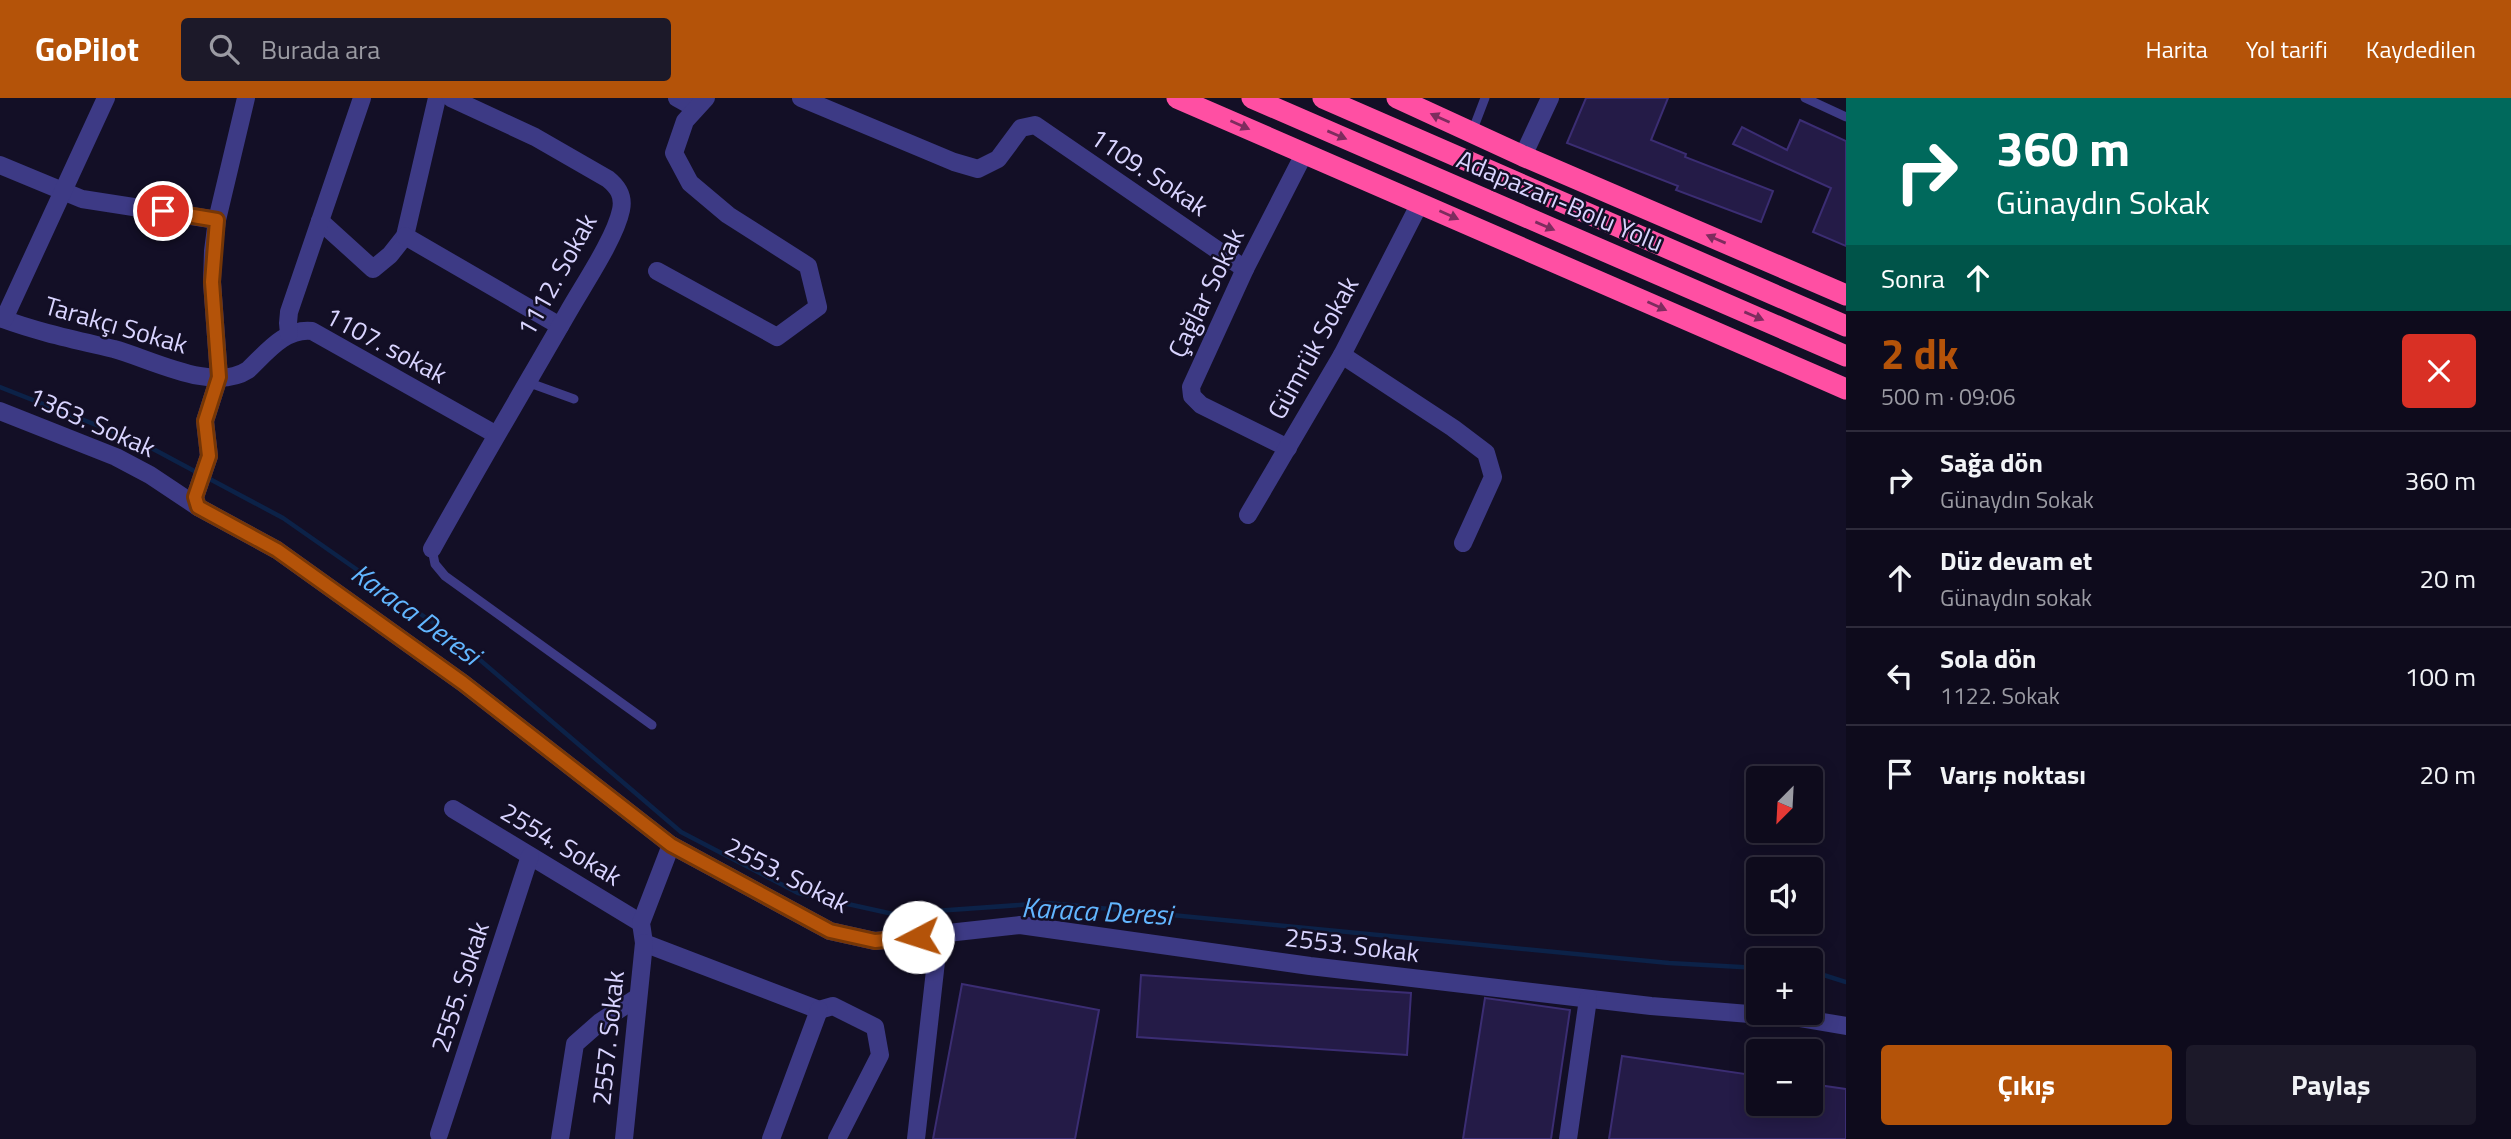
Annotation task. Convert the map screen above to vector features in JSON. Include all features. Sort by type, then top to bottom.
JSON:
[{"type":"highway","points":[[1177,98],[1846,389]]},
{"type":"highway","name":"Adapazarı-Bolu Yolu","points":[[1252,98],[1846,356]]},
{"type":"highway","points":[[1323,98],[1846,326]]},
{"type":"highway","points":[[1396,98],[1523,156],[1846,295]]},
{"type":"street","points":[[2,319],[106,98]]},
{"type":"street","points":[[196,502],[209,456],[205,421],[219,377],[212,282],[217,220],[246,98]]},
{"type":"street","points":[[289,334],[289,312],[362,98]]},
{"type":"street","points":[[320,222],[373,269],[390,255],[405,236],[437,98]]},
{"type":"street","name":"1112. Sokak","points":[[432,549],[495,434],[560,326],[618,220],[622,207],[617,187],[608,179],[535,138],[451,98]]},
{"type":"street","points":[[657,271],[777,337],[818,307],[807,266],[728,215],[690,183],[674,153],[685,121],[700,103],[677,98]]},
{"type":"street","name":"1109. Sokak","points":[[801,98],[954,162],[978,169],[998,159],[1021,128],[1035,125],[1245,269]]},
{"type":"street","points":[[1523,156],[1550,98]]},
{"type":"street","name":"Çağlar Sokak","points":[[1288,448],[1201,405],[1191,392],[1191,383],[1304,154]]},
{"type":"street","points":[[0,165],[82,199],[217,220]]},
{"type":"street","name":"Gümrük Sokak","points":[[1248,515],[1342,355],[1420,203]]},
{"type":"street","points":[[405,236],[560,326]]},
{"type":"street","name":"Tarakçı Sokak","points":[[2,319],[72,341],[127,353],[172,370],[219,377]]},
{"type":"street","name":"1107. sokak","points":[[219,377],[242,374],[289,334],[304,330],[313,331],[495,434]]},
{"type":"street","points":[[1342,355],[1453,428],[1486,453],[1493,477],[1463,543]]},
{"type":"street","name":"1363. Sokak","points":[[0,411],[116,457],[196,502]]},
{"type":"street","name":"2553. Sokak","points":[[196,502],[277,550],[453,675],[671,845],[830,931],[875,941],[1020,925],[1310,966],[1588,999],[1799,1018],[1846,1026]]},
{"type":"street","name":"2554. Sokak","points":[[453,809],[641,923]]},
{"type":"street","name":"2554. Sokak","points":[[644,943],[641,923],[671,845]]},
{"type":"street","name":"2555. Sokak","points":[[439,1134],[530,856]]},
{"type":"street","points":[[916,1139],[939,935]]},
{"type":"street","points":[[644,943],[820,1010],[833,1006],[875,1027],[880,1055],[837,1139]]},
{"type":"street","name":"2557. Sokak","points":[[624,1139],[644,943]]},
{"type":"street","points":[[560,1139],[575,1044],[600,1022],[638,997]]},
{"type":"street","points":[[1568,1139],[1588,999]]},
{"type":"street","points":[[771,1139],[820,1010]]},
{"type":"lane","points":[[1472,132],[1485,98]]},
{"type":"lane","points":[[1805,98],[1846,117]]},
{"type":"lane","points":[[527,382],[574,399]]},
{"type":"lane","points":[[432,549],[435,564],[445,576],[652,725]]},
{"type":"building","points":[[1586,98],[1668,98],[1651,140],[1686,154],[1685,157],[1773,191],[1761,222],[1676,190],[1678,186],[1567,143]]},
{"type":"building","points":[[1800,120],[1846,141],[1846,246],[1813,232],[1831,188],[1733,144],[1742,127],[1787,150]]},
{"type":"building","points":[[1141,975],[1411,993],[1407,1055],[1137,1037]]},
{"type":"building","points":[[962,984],[1099,1010],[1075,1139],[933,1139]]},
{"type":"building","points":[[1485,998],[1570,1010],[1551,1139],[1463,1139]]},
{"type":"building","points":[[1622,1056],[1746,1074],[1746,1116],[1823,1116],[1823,1086],[1846,1089],[1846,1139],[1609,1139]]},
{"type":"waterway","name":"Karaca Deresi","points":[[0,387],[142,443],[198,473]]},
{"type":"waterway","name":"Karaca Deresi","points":[[206,477],[283,518],[452,636],[681,832],[798,893],[893,914],[1048,903],[1669,963],[1746,967]]},
{"type":"waterway","name":"Karaca Deresi","points":[[1823,975],[1846,982]]},
{"type":"route","points":[[163,211],[217,220],[212,282],[219,377],[205,421],[209,456],[195,497],[198,507],[277,550],[463,683],[671,845],[830,931],[875,941],[918,937]]}]
